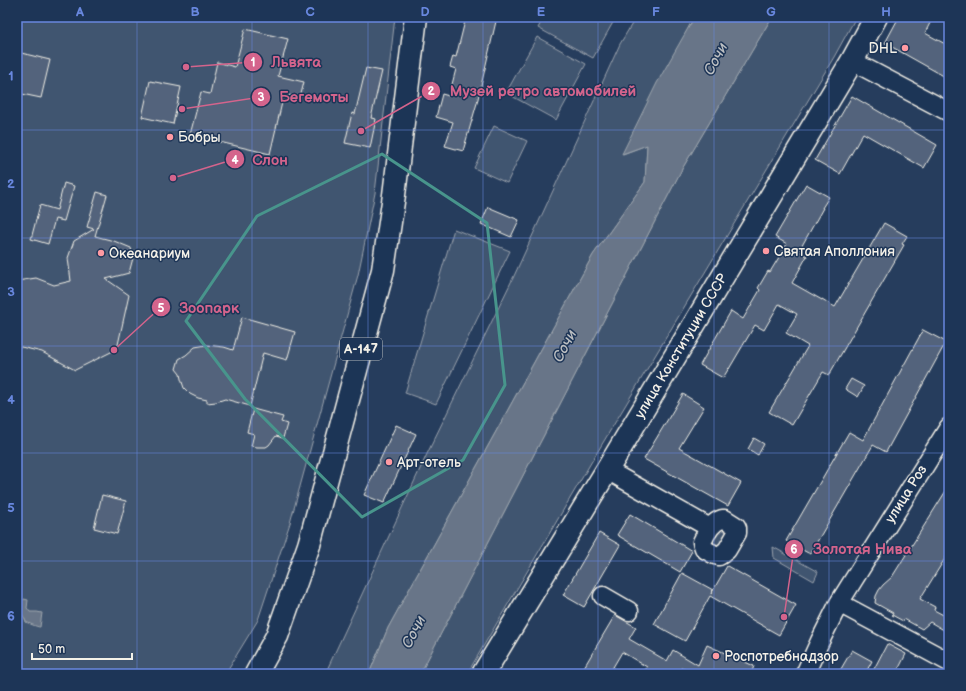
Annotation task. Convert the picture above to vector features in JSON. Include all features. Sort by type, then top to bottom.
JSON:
[{"type":"main road","name":"А-147","points":[[256,674],[277,636],[308,545],[383,270],[394,195],[416,17]]},
{"type":"main road","name":"улица Конституции СССР","points":[[483,674],[852,61],[876,17]]},
{"type":"street","points":[[852,61],[949,112]]},
{"type":"street","name":"улица Роз","points":[[805,674],[838,603],[949,427]]},
{"type":"street","points":[[607,470],[710,528]]},
{"type":"street","points":[[603,596],[629,612]]},
{"type":"street","points":[[838,603],[949,662]]},
{"type":"highlighted area","points":[[382,154],[487,223],[505,385],[463,460],[362,517],[245,399],[186,321],[257,216]]},
{"type":"shaded area","points":[[17,17],[395,17],[375,193],[358,275],[290,523],[258,620],[225,674],[17,674]]},
{"type":"shaded area","points":[[544,17],[616,17],[593,58],[538,28]]},
{"type":"shaded area","points":[[636,17],[694,17],[623,154],[647,145],[645,182],[593,255],[388,628],[369,674],[325,674],[427,454],[514,276],[620,44]]},
{"type":"shaded area","points":[[772,17],[856,17],[834,57],[592,461],[467,674],[420,674],[682,169]]},
{"type":"shaded area","points":[[537,37],[586,64],[556,120],[506,93]]},
{"type":"shaded area","points":[[494,126],[527,141],[507,183],[474,168]]},
{"type":"shaded area","points":[[454,229],[510,251],[436,404],[405,393]]},
{"type":"shaded area","points":[[724,526],[729,529],[721,546],[717,547],[712,544],[713,538],[717,531]]},
{"type":"shaded area","points":[[773,547],[818,572],[814,581],[774,558]]},
{"type":"water","name":"Сочи","points":[[694,17],[772,17],[682,169],[420,674],[369,674],[388,628],[593,255],[645,182],[647,145],[622,154],[657,83]]},
{"type":"water","points":[[24,599],[28,600],[27,608],[30,612],[42,613],[40,627],[26,622],[19,608],[19,605]]},
{"type":"building","points":[[466,17],[497,17],[477,103],[463,151],[445,146],[453,122],[436,117],[442,94],[449,96],[456,69],[450,67],[453,56],[456,57]]},
{"type":"building","points":[[899,17],[933,17],[925,33],[949,46],[949,79],[885,43]]},
{"type":"building","points":[[245,29],[288,39],[278,76],[304,82],[300,98],[284,94],[270,154],[190,135],[201,92],[210,94],[217,62],[235,67]]},
{"type":"building","points":[[17,52],[50,60],[41,98],[17,93]]},
{"type":"building","points":[[366,68],[382,71],[371,118],[376,119],[370,148],[345,143],[352,113],[355,114]]},
{"type":"building","points":[[150,81],[181,87],[173,124],[142,117]]},
{"type":"building","points":[[852,96],[937,145],[924,168],[863,133],[840,174],[815,160]]},
{"type":"building","points":[[64,183],[74,186],[64,221],[55,219],[48,244],[31,239],[40,205],[57,210]]},
{"type":"building","points":[[806,184],[829,197],[799,251],[807,256],[792,283],[835,307],[884,223],[907,236],[902,244],[904,245],[829,375],[823,372],[792,425],[769,412],[808,346],[786,333],[797,314],[779,304],[764,330],[755,325],[723,378],[700,365],[731,311],[743,319],[760,290],[758,288],[768,271],[770,272],[787,244],[775,237]]},
{"type":"building","points":[[97,192],[107,195],[95,236],[114,241],[131,248],[133,258],[129,273],[106,279],[129,295],[117,349],[75,370],[42,352],[17,346],[17,281],[36,278],[54,285],[71,281],[68,258],[74,241],[94,229],[87,227]]},
{"type":"building","points":[[488,207],[519,220],[511,237],[481,224]]},
{"type":"building","points":[[242,317],[295,332],[287,360],[263,353],[250,406],[225,399],[207,403],[207,400],[190,394],[184,388],[180,374],[176,369],[179,359],[195,347],[206,345],[224,347],[233,350]]},
{"type":"building","points":[[923,330],[946,342],[886,452],[873,445],[810,554],[786,541],[849,432],[863,440]]},
{"type":"building","points":[[851,379],[864,386],[858,397],[845,389]]},
{"type":"building","points":[[683,394],[704,407],[679,448],[741,483],[728,506],[644,459]]},
{"type":"building","points":[[253,409],[283,417],[281,422],[287,424],[283,438],[276,436],[266,447],[251,446],[254,434],[247,432]]},
{"type":"building","points":[[396,425],[416,434],[384,503],[364,495]]},
{"type":"building","points":[[754,438],[764,444],[758,455],[748,449]]},
{"type":"building","points":[[949,486],[949,552],[920,599],[935,607],[934,610],[949,618],[949,633],[930,622],[922,629],[904,619],[903,621],[892,615],[893,613],[875,603],[879,590],[892,577]]},
{"type":"building","points":[[102,495],[126,501],[117,534],[94,528]]},
{"type":"building","points":[[630,514],[692,551],[680,572],[617,535]]},
{"type":"building","points":[[599,533],[620,545],[584,607],[563,595]]},
{"type":"building","points":[[727,566],[796,605],[779,635],[710,596],[685,641],[654,624],[682,573],[713,590],[711,594]]},
{"type":"building","points":[[615,615],[636,627],[629,639],[667,661],[673,650],[698,665],[707,645],[754,666],[751,674],[694,674],[695,673],[681,668],[678,674],[643,674],[647,667],[622,652],[609,674],[580,674]]},
{"type":"building","points":[[887,644],[906,654],[896,674],[879,674],[873,671]]},
{"type":"building","points":[[852,650],[872,661],[865,674],[838,674]]},
{"type":"place","name":"DHL","points":[[905,48]]},
{"type":"place","name":"Львята","points":[[186,67]]},
{"type":"place","name":"Бегемоты","points":[[182,109]]},
{"type":"place","name":"Музей ретро автомобилей","points":[[361,131]]},
{"type":"place","name":"Бобры","points":[[170,137]]},
{"type":"place","name":"Слон","points":[[173,178]]},
{"type":"place","name":"Святая Аполлония","points":[[766,251]]},
{"type":"place","name":"Океанариум","points":[[101,253]]},
{"type":"place","name":"Зоопарк","points":[[114,350]]},
{"type":"place","name":"Арт-отель","points":[[389,462]]},
{"type":"place","name":"Золотая Нива","points":[[784,617]]},
{"type":"place","name":"Роспотребнадзор","points":[[716,656]]}]
